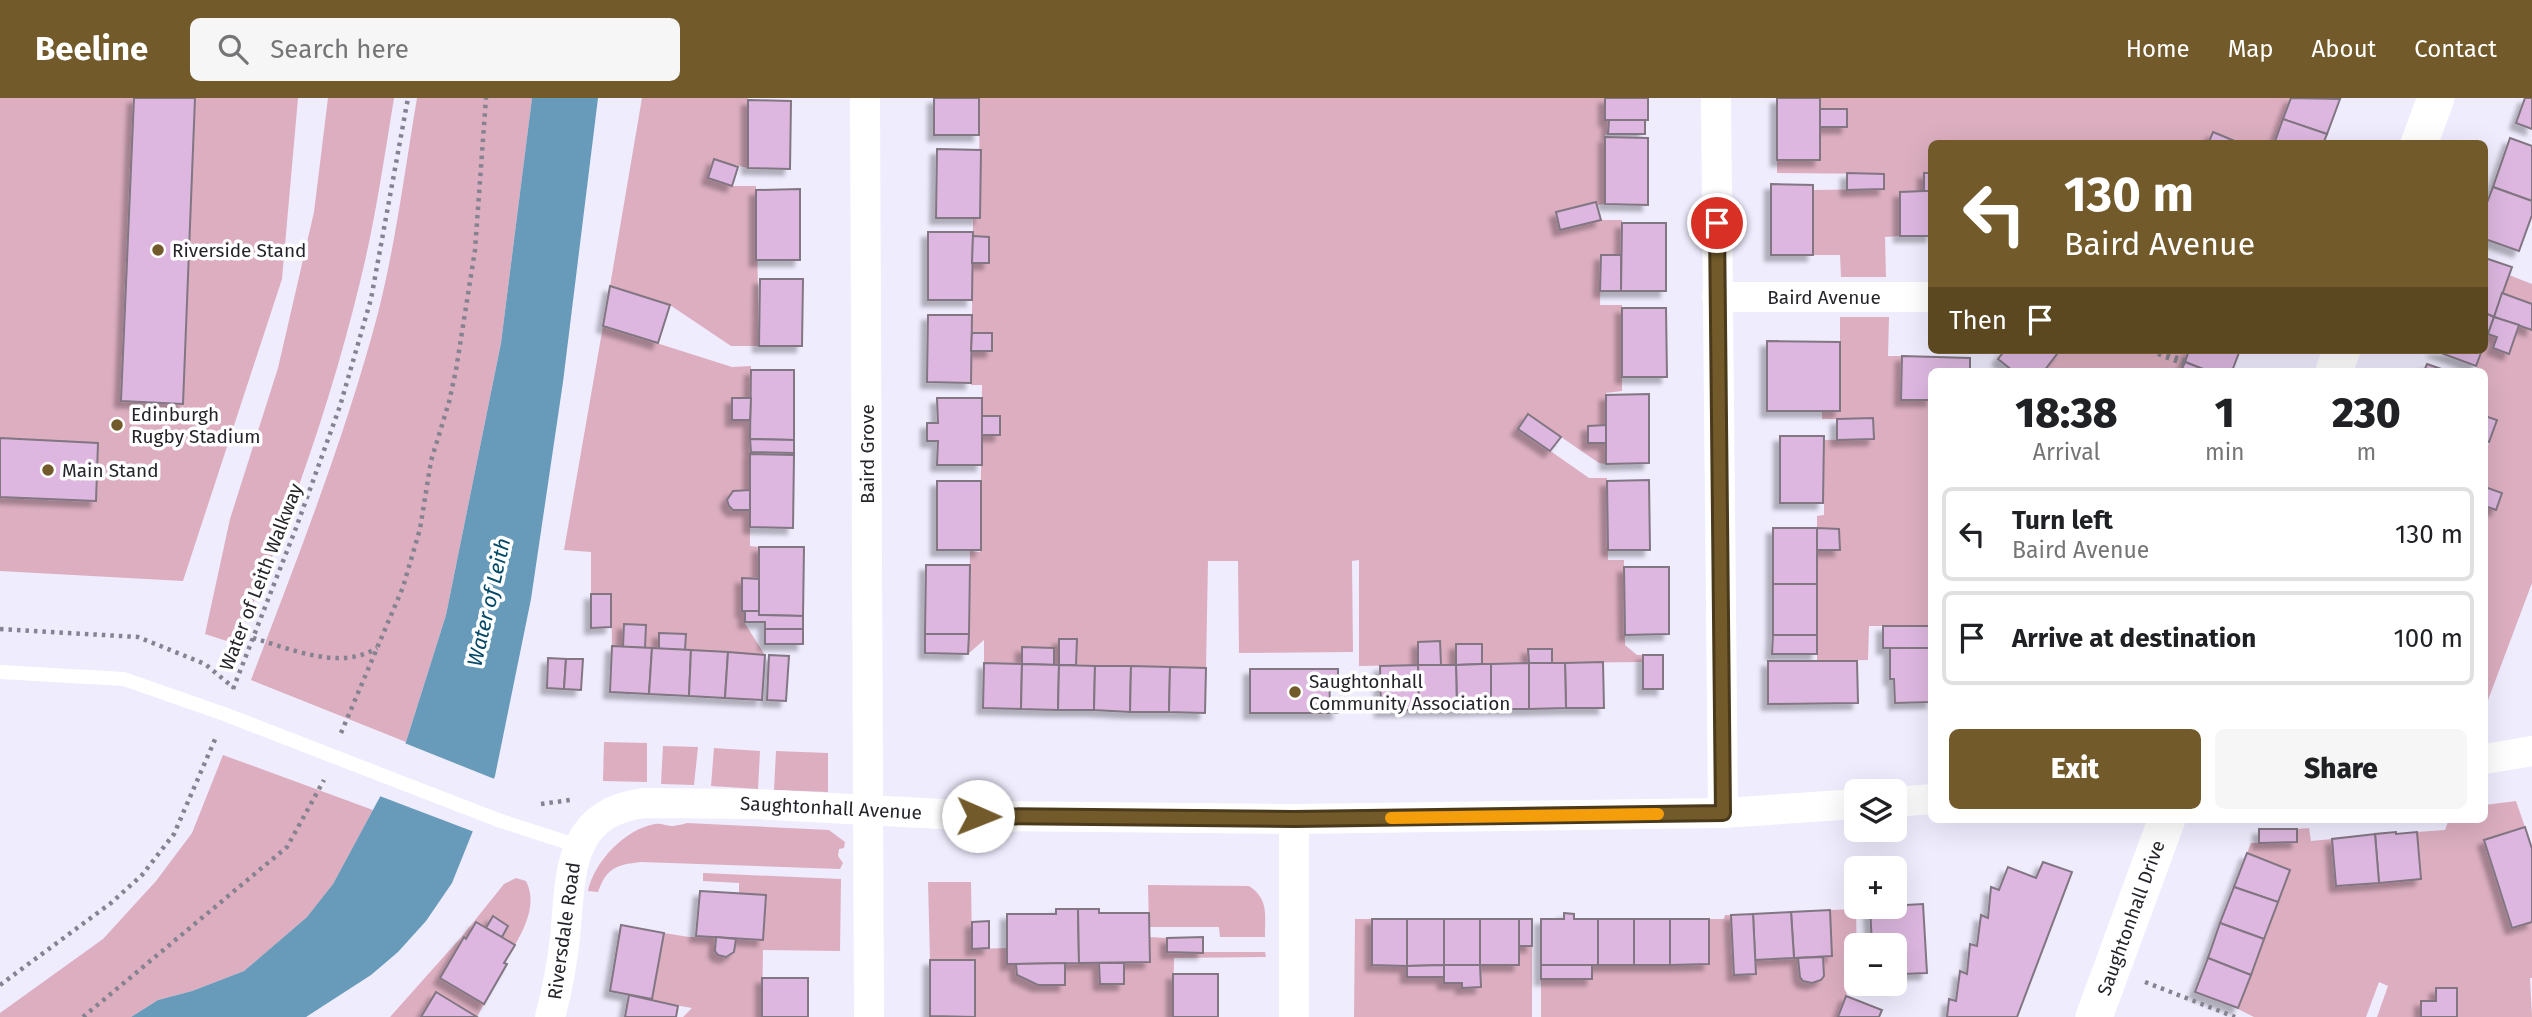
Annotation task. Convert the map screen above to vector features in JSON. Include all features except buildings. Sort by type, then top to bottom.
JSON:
[{"type":"street","name":"Baird Grove","points":[[865,98],[869,1017]]},
{"type":"street","points":[[1716,98],[1723,813]]},
{"type":"street","points":[[2420,140],[2436,98]]},
{"type":"street","name":"Baird Avenue","points":[[1717,297],[1928,297]]},
{"type":"street","points":[[2488,758],[2532,751]]},
{"type":"street","points":[[1907,801],[1928,799]]},
{"type":"street","name":"Saughtonhall Avenue","points":[[578,846],[595,822],[614,810],[645,803],[755,804],[978,816],[1294,819],[1723,813],[1844,805]]},
{"type":"street","points":[[1294,819],[1294,1017]]},
{"type":"street","name":"Saughtonhall Drive","points":[[2094,1017],[2166,823]]},
{"type":"street","name":"Riversdale Road","points":[[550,1017],[559,980],[572,866],[578,846]]},
{"type":"lane","points":[[0,672],[124,679],[498,820],[578,846]]},
{"type":"path","name":"Water of Leith Walkway","points":[[0,985],[111,903],[142,876],[174,834],[224,715],[340,406],[371,299],[408,98]]},
{"type":"path","points":[[338,742],[403,587],[421,529],[431,461],[452,391],[475,250],[486,98]]},
{"type":"path","points":[[2162,354],[2184,363]]},
{"type":"path","points":[[0,629],[138,637],[205,664],[234,688]]},
{"type":"path","points":[[253,638],[339,659],[367,654],[378,647]]},
{"type":"path","points":[[83,1017],[287,848],[325,779]]},
{"type":"path","points":[[2112,969],[2235,1017]]},
{"type":"shaded area","name":"Edinburgh Rugby Stadium","points":[[0,98],[298,98],[282,279],[183,581],[0,571]]},
{"type":"shaded area","points":[[328,98],[394,98],[370,237],[335,374],[290,511],[236,644],[205,634],[230,519],[278,368],[314,212]]},
{"type":"shaded area","points":[[417,98],[532,98],[501,343],[446,615],[406,742],[251,680],[319,498],[365,360],[390,259]]},
{"type":"shaded area","points":[[642,98],[748,98],[748,168],[714,160],[708,177],[732,186],[756,186],[759,346],[731,346],[670,305],[610,286]]},
{"type":"shaded area","points":[[979,98],[1605,98],[1605,120],[1609,120],[1608,134],[1605,135],[1605,204],[1597,205],[1596,202],[1556,213],[1561,230],[1601,220],[1622,220],[1621,255],[1601,255],[1600,305],[1622,305],[1622,391],[1606,393],[1606,425],[1588,426],[1606,443],[1606,464],[1599,463],[1529,415],[1519,429],[1589,478],[1607,478],[1608,560],[1624,560],[1625,645],[1637,655],[1643,655],[1644,662],[1552,663],[1551,649],[1528,649],[1529,663],[1482,664],[1482,644],[1456,644],[1456,665],[1441,665],[1440,641],[1418,642],[1418,665],[1359,666],[1359,560],[1352,561],[1353,652],[1239,653],[1238,561],[1208,561],[1206,668],[1076,665],[1077,640],[1059,640],[1059,665],[1054,665],[1022,647],[1022,664],[984,663],[984,640],[968,654],[970,551],[980,552],[982,385],[971,385],[971,351],[992,333],[972,333],[972,263],[989,262],[989,237],[973,236],[973,219],[980,219]]},
{"type":"shaded area","points":[[1820,98],[2291,98],[2275,140],[2234,140],[2213,132],[2210,140],[1928,140],[1928,174],[1924,174],[1924,191],[1900,192],[1900,236],[1885,237],[1886,277],[1841,277],[1840,255],[1813,255],[1814,190],[1884,189],[1884,174],[1777,173],[1777,160],[1820,160],[1820,127],[1847,126],[1847,109],[1820,109]]},
{"type":"shaded area","points":[[2509,275],[2532,284],[2532,304],[2502,293]]},
{"type":"shaded area","points":[[1840,317],[1889,317],[1888,356],[1902,356],[1902,399],[1928,400],[1928,626],[1869,626],[1868,660],[1817,661],[1817,550],[1840,550],[1839,529],[1817,528],[1817,516],[1824,515],[1824,440],[1874,439],[1873,419],[1822,419],[1822,411],[1840,411]]},
{"type":"shaded area","points":[[2519,325],[2532,330],[2532,583],[2488,700],[2488,507],[2496,510],[2502,493],[2488,488],[2488,446],[2497,421],[2488,417],[2488,368],[2476,366],[2480,354],[2488,354],[2488,334],[2497,337],[2494,348],[2508,354]]},
{"type":"shaded area","points":[[603,326],[732,367],[751,366],[751,398],[732,398],[732,420],[750,420],[750,490],[733,491],[727,500],[733,510],[750,510],[750,546],[759,547],[759,579],[742,579],[742,611],[745,611],[744,622],[765,655],[685,650],[685,634],[659,633],[659,649],[645,648],[624,624],[623,647],[612,646],[611,594],[591,594],[591,552],[564,550]]},
{"type":"shaded area","points":[[2057,354],[2187,354],[2182,368],[2046,368]]},
{"type":"shaded area","points":[[604,742],[647,743],[647,782],[603,781]]},
{"type":"shaded area","points":[[663,746],[698,747],[694,785],[661,784]]},
{"type":"shaded area","points":[[714,748],[760,751],[758,789],[711,786]]},
{"type":"shaded area","points":[[776,751],[828,753],[828,792],[774,790]]},
{"type":"shaded area","points":[[223,755],[373,810],[333,884],[307,917],[244,971],[192,991],[158,1000],[131,1017],[0,1017],[0,1013],[103,939],[156,881],[192,833]]},
{"type":"shaded area","points":[[2516,801],[2525,827],[2484,840],[2512,928],[2532,922],[2532,1017],[2377,1017],[2388,986],[2379,982],[2366,1017],[2254,1017],[2238,1009],[2290,870],[2247,853],[2251,843],[2297,842],[2297,829],[2309,828],[2311,841],[2332,839],[2336,886],[2421,879],[2417,832],[2445,830],[2448,823],[2488,823],[2488,805]]},
{"type":"shaded area","points":[[687,823],[829,830],[845,842],[844,848],[839,849],[838,856],[843,863],[840,869],[641,862],[618,866],[605,878],[598,892],[588,891],[604,858],[612,848],[633,832],[655,824],[671,826]]},
{"type":"shaded area","points":[[703,873],[841,879],[840,951],[763,950],[762,1017],[683,1017],[692,1008],[652,1001],[664,933],[716,937],[719,955],[726,957],[734,952],[736,939],[763,940],[766,896],[739,894],[739,883],[703,881]]},
{"type":"shaded area","points":[[516,878],[526,881],[530,905],[526,922],[515,945],[502,937],[508,926],[493,916],[486,928],[476,922],[440,978],[484,1004],[477,1017],[437,993],[421,1017],[390,1017],[504,884]]},
{"type":"shaded area","points":[[928,882],[971,882],[972,949],[1007,948],[1007,963],[1016,964],[1017,975],[1038,985],[1065,985],[1065,963],[1099,963],[1100,984],[1124,984],[1124,963],[1150,962],[1149,937],[1167,938],[1168,952],[1265,952],[1266,957],[1174,958],[1173,1017],[975,1017],[975,960],[930,960]]},
{"type":"shaded area","points":[[1148,885],[1249,886],[1263,902],[1265,937],[1220,937],[1219,927],[1149,927]]},
{"type":"shaded area","points":[[1844,909],[1844,919],[1856,919],[1856,933],[1844,933],[1846,996],[1838,1017],[1541,1017],[1541,979],[1591,979],[1592,965],[1709,964],[1709,919],[1724,919],[1725,915],[1731,915],[1734,975],[1756,974],[1755,960],[1798,958],[1800,977],[1809,983],[1818,981],[1824,976],[1823,957],[1832,956],[1830,910]]},
{"type":"shaded area","points":[[1355,919],[1372,919],[1372,965],[1407,966],[1407,977],[1444,977],[1444,983],[1462,983],[1463,988],[1481,987],[1480,965],[1518,965],[1519,946],[1532,946],[1532,1017],[1354,1017]]},
{"type":"water","name":"Water of Leith","points":[[532,98],[598,98],[563,382],[531,599],[495,776],[452,883],[426,921],[398,952],[371,975],[306,1017],[131,1017],[158,1000],[192,991],[244,971],[307,917],[333,884],[406,742],[446,615],[501,343]]},
{"type":"pier","points":[[402,742],[497,780],[477,833],[377,795]]},
{"type":"slow traffic","points":[[1391,818],[1658,814]]},
{"type":"place","name":"Riverside Stand","points":[[158,250]]},
{"type":"place","name":"Edinburgh Rugby Stadium","points":[[117,425]]},
{"type":"place","name":"Main Stand","points":[[48,470]]},
{"type":"place","name":"Saughtonhall Community Association","points":[[1295,692]]},
{"type":"route","points":[[978,816],[1294,819],[1723,813],[1717,223]]}]
